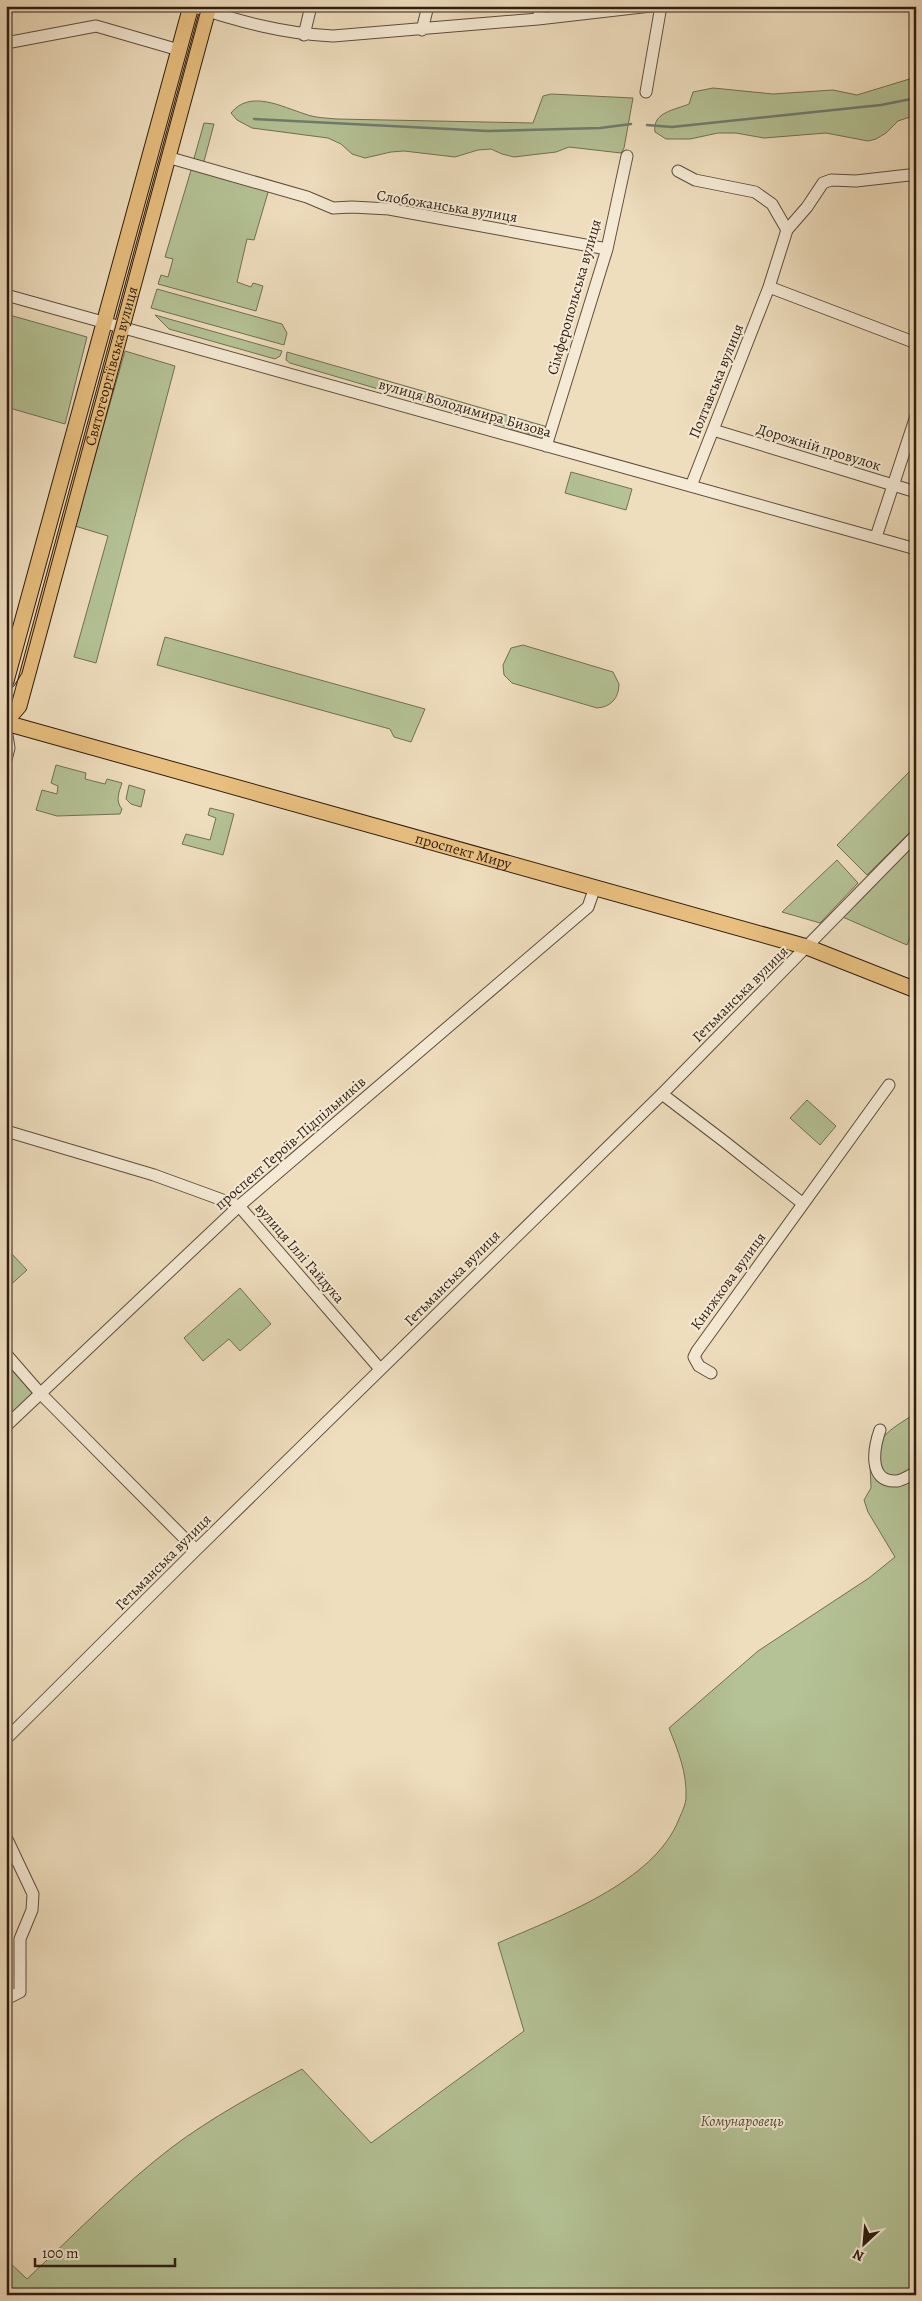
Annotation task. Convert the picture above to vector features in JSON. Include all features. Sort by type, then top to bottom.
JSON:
[{"type":"main road","name":"Святогеоргіївська вулиця","points":[[6,681],[192,6]]},
{"type":"main road","name":"Святогеоргіївська вулиця","points":[[6,722],[19,706],[167,157],[209,9]]},
{"type":"main road","name":"проспект Миру","points":[[6,722],[807,947],[916,990]]},
{"type":"street","points":[[192,6],[209,9],[248,23],[304,35],[333,36],[422,30],[651,6]]},
{"type":"street","points":[[304,35],[311,6]]},
{"type":"street","points":[[422,30],[428,6]]},
{"type":"street","points":[[538,19],[541,6]]},
{"type":"street","points":[[646,92],[661,6]]},
{"type":"street","points":[[6,43],[96,26],[179,50]]},
{"type":"street","name":"Сімферопольська вулиця","points":[[546,446],[607,249],[627,156]]},
{"type":"street","name":"Слобожанська вулиця","points":[[167,157],[307,198],[333,208],[352,206],[389,209],[607,249]]},
{"type":"street","points":[[678,171],[695,180],[755,192],[772,204],[787,230],[802,214],[823,183],[831,180],[856,181],[909,175],[916,177]]},
{"type":"street","name":"Полтавська вулиця","points":[[691,486],[769,287],[787,230]]},
{"type":"street","points":[[769,287],[916,343]]},
{"type":"street","name":"вулиця Володимира Бизова","points":[[6,295],[916,549]]},
{"type":"street","points":[[876,538],[916,416]]},
{"type":"street","name":"Дорожній провулок","points":[[713,430],[916,492]]},
{"type":"street","points":[[6,729],[9,748],[6,760]]},
{"type":"street","name":"Гетьманська вулиця","points":[[8,1734],[662,1094],[916,835]]},
{"type":"street","name":"проспект Героїв-Підпільників","points":[[6,1426],[239,1206],[588,907],[595,887]]},
{"type":"street","name":"Книжкова вулиця","points":[[711,1373],[699,1366],[694,1357],[697,1351],[888,1085]]},
{"type":"street","points":[[662,1094],[802,1204]]},
{"type":"street","name":"вулиця Іллі Гайдука","points":[[6,1132],[154,1175],[239,1206],[380,1369]]},
{"type":"street","points":[[6,1354],[40,1393],[196,1550]]},
{"type":"street","points":[[880,1430],[874,1462],[878,1473],[884,1479],[897,1481],[916,1473]]},
{"type":"street","points":[[6,1837],[33,1894],[32,1910],[20,1939],[20,1992],[6,1999]]},
{"type":"green space","points":[[916,77],[916,115],[898,121],[886,133],[868,141],[826,133],[764,138],[736,133],[718,133],[690,139],[666,139],[655,132],[657,120],[671,110],[689,104],[693,92],[713,88],[773,94],[833,90],[857,95]]},
{"type":"green space","points":[[551,94],[633,98],[624,148],[621,153],[569,147],[556,152],[514,157],[491,149],[478,150],[455,157],[404,151],[365,158],[352,154],[341,144],[328,138],[252,128],[237,120],[231,113],[247,102],[257,101],[276,104],[321,118],[533,123],[543,96]]},
{"type":"green space","points":[[204,123],[214,124],[203,165],[193,162]]},
{"type":"green space","points":[[192,167],[269,189],[254,240],[247,239],[237,282],[251,287],[253,283],[263,286],[256,311],[158,284],[161,275],[168,277],[173,259],[165,257]]},
{"type":"green space","points":[[157,289],[282,324],[287,333],[284,345],[151,308]]},
{"type":"green space","points":[[6,314],[87,337],[65,424],[6,407]]},
{"type":"green space","points":[[155,315],[282,351],[280,356],[275,359],[169,329]]},
{"type":"green space","points":[[125,351],[175,366],[96,663],[74,657],[108,536],[75,526]]},
{"type":"green space","points":[[287,352],[548,427],[543,434],[538,436],[290,363],[286,360]]},
{"type":"green space","points":[[571,472],[632,489],[626,510],[565,493]]},
{"type":"green space","points":[[165,637],[425,709],[411,742],[394,737],[390,729],[157,665]]},
{"type":"green space","points":[[523,645],[613,672],[619,684],[618,694],[610,704],[597,708],[512,683],[504,675],[503,665],[511,648]]},
{"type":"green space","points":[[56,765],[86,773],[85,779],[105,784],[107,779],[122,783],[118,796],[122,809],[120,814],[57,816],[36,810],[42,790],[57,794],[58,786],[51,783]]},
{"type":"green space","points":[[916,765],[916,826],[867,875],[837,845]]},
{"type":"green space","points":[[129,785],[145,790],[141,807],[131,804],[126,799]]},
{"type":"green space","points":[[210,808],[234,814],[223,855],[182,844],[186,834],[210,840],[216,818],[208,815]]},
{"type":"green space","points":[[907,844],[916,853],[916,923],[907,945],[838,915]]},
{"type":"green space","points":[[837,860],[858,883],[820,923],[782,912]]},
{"type":"green space","points":[[807,1100],[836,1126],[820,1145],[790,1118]]},
{"type":"green space","points":[[10,1252],[27,1270],[6,1289],[6,1255]]},
{"type":"green space","points":[[240,1288],[271,1324],[240,1351],[229,1339],[203,1361],[184,1338]]},
{"type":"green space","points":[[6,1363],[32,1393],[6,1420]]},
{"type":"green space","points":[[916,1413],[916,1471],[902,1476],[887,1476],[878,1454],[879,1445],[889,1431]]},
{"type":"green space","name":"Комунаровець","points":[[870,1464],[875,1476],[916,1477],[916,2295],[6,2295],[6,2259],[27,2279],[115,2195],[171,2148],[252,2096],[302,2069],[371,2143],[524,2031],[498,1943],[548,1922],[601,1895],[626,1880],[648,1862],[666,1842],[679,1819],[686,1800],[686,1788],[679,1753],[669,1728],[758,1651],[869,1578],[895,1557],[868,1512],[864,1500],[871,1488]]},
{"type":"waterway","points":[[647,125],[672,127],[881,105],[916,98]]},
{"type":"waterway","points":[[254,119],[488,131],[600,128],[631,124]]},
{"type":"tram line","points":[[6,691],[14,686],[22,673],[202,6]]}]
